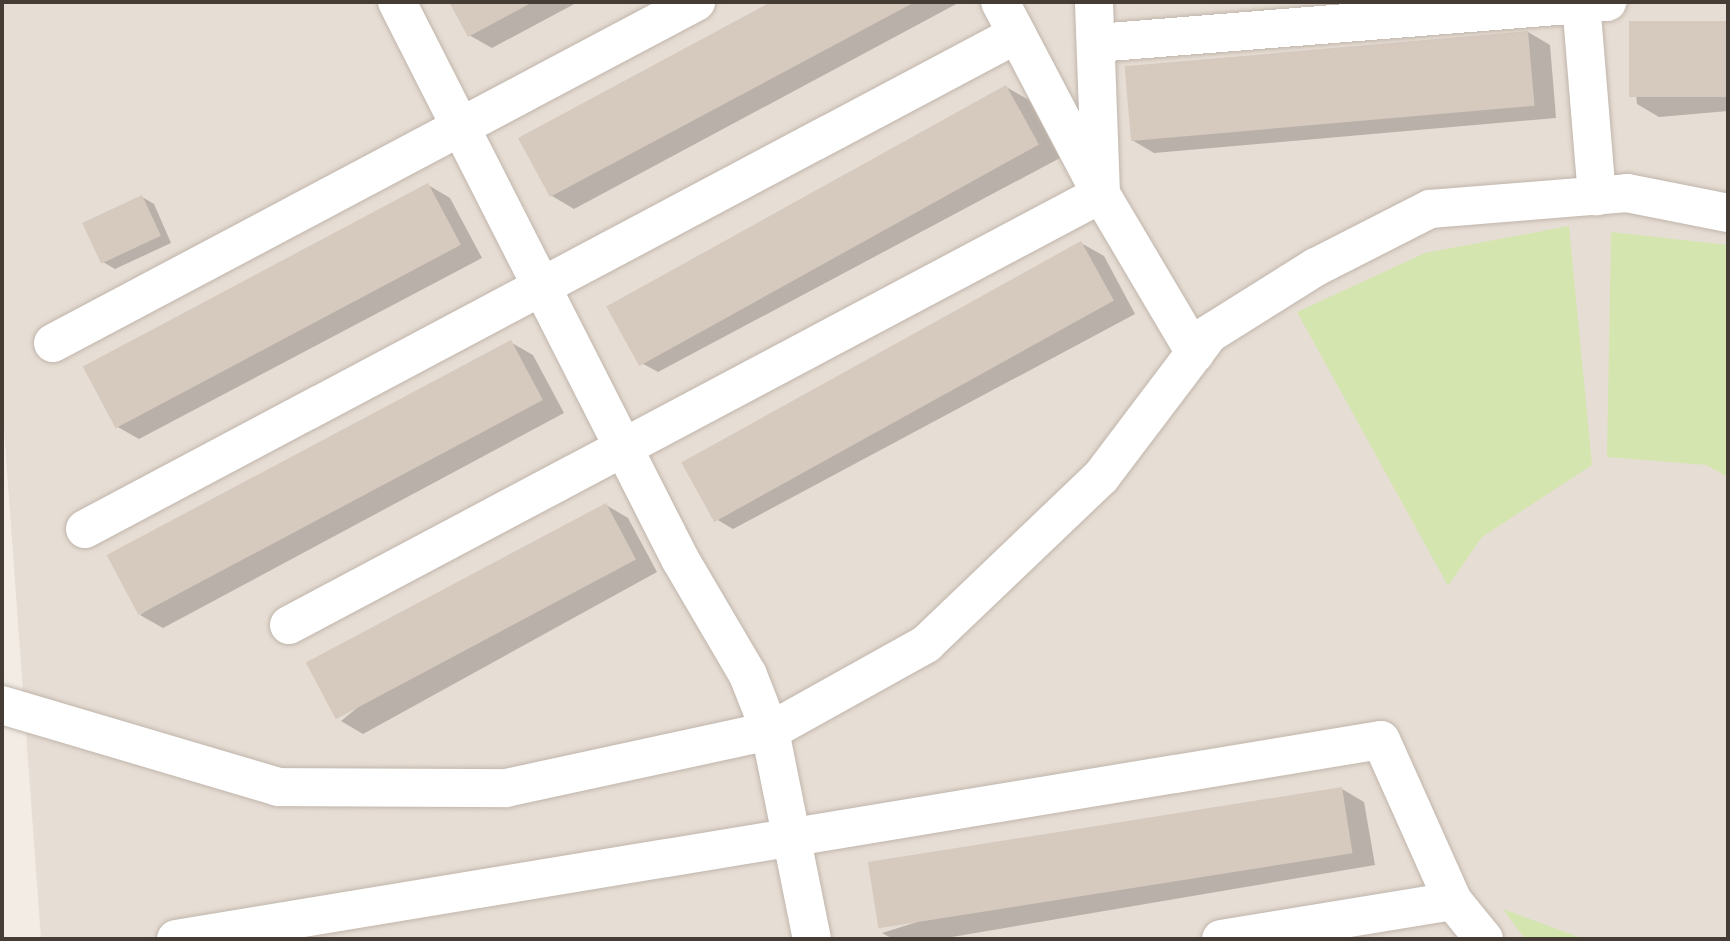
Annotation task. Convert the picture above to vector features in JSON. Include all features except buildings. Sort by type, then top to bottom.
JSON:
[{"type":"street","points":[[397,2],[680,559],[748,675],[770,731],[812,939]]},
{"type":"street","points":[[53,343],[459,124],[696,2]]},
{"type":"street","points":[[1094,2],[1101,194]]},
{"type":"street","points":[[1097,43],[1590,2],[1597,196]]},
{"type":"street","points":[[85,529],[540,284],[1009,18],[1101,194],[1195,353]]},
{"type":"street","points":[[2,705],[278,787],[506,788],[770,731],[926,645],[1101,477],[1209,334],[1316,267],[1430,209],[1627,193],[1728,213]]},
{"type":"street","points":[[289,625],[625,451],[1101,194]]},
{"type":"street","points":[[176,939],[1381,740],[1453,901],[1484,939]]},
{"type":"street","points":[[1221,939],[1453,901]]},
{"type":"shaded area","points":[[2,2],[1728,2],[1728,939],[41,939],[2,401]]},
{"type":"green space","points":[[1569,226],[1592,465],[1482,537],[1448,586],[1297,312],[1425,253]]},
{"type":"green space","points":[[1611,232],[1728,245],[1728,477],[1706,465],[1607,457]]},
{"type":"green space","points":[[1503,909],[1584,939],[1525,939]]}]
